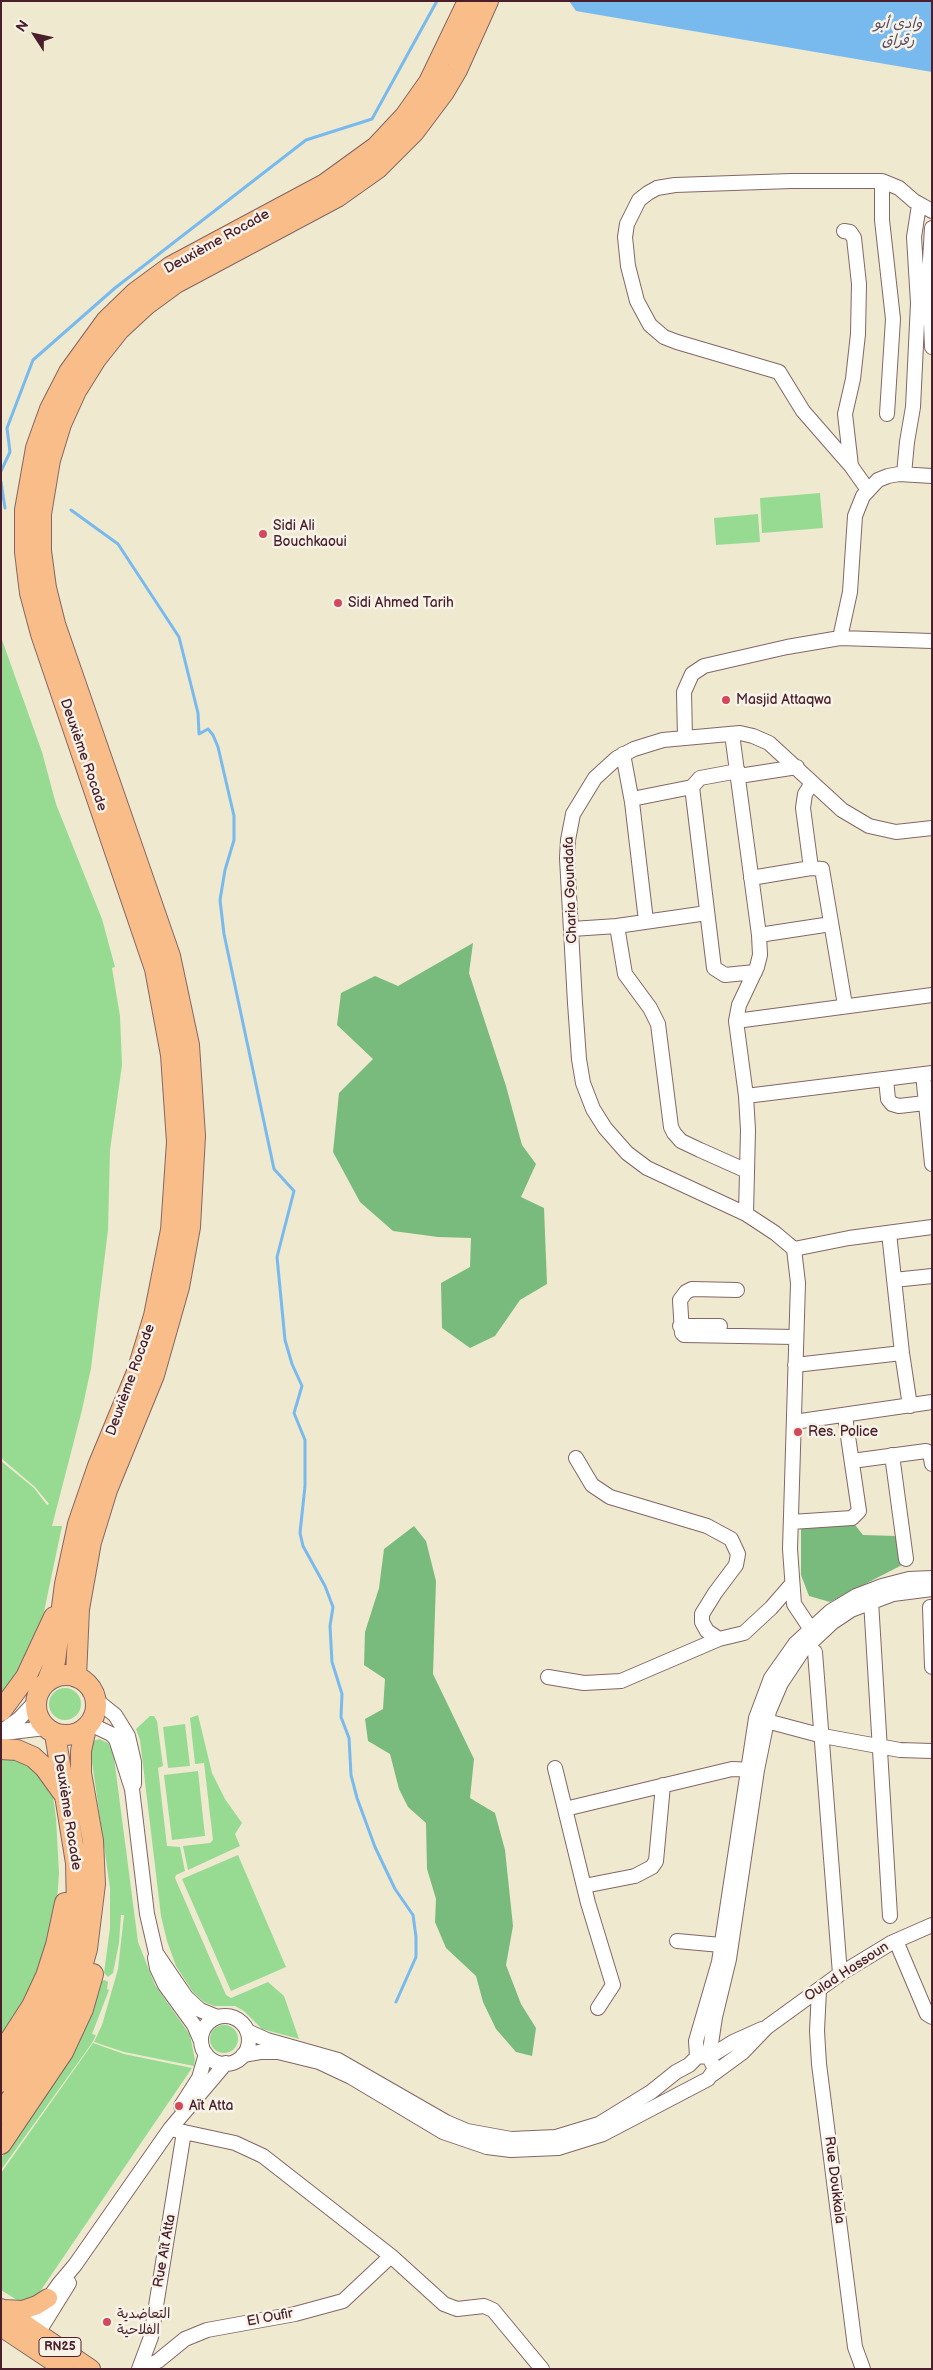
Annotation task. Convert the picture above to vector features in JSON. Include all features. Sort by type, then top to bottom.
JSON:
[{"type":"highway","name":"Deuxième Rocade","points":[[76,1677],[79,1609],[91,1542],[107,1490],[154,1375],[180,1287],[192,1212],[195,1136],[189,1045],[170,956],[55,624],[46,588],[41,533],[43,496],[50,460],[68,407],[86,375],[107,344],[132,317],[161,293],[192,273],[315,210],[358,183],[390,156],[414,132],[430,113],[448,67],[468,1]]},
{"type":"highway","name":"Deuxième Rocade","points":[[48,1682],[56,1653],[63,1594],[84,1504],[137,1372],[159,1297],[167,1259],[174,1201],[177,1123],[171,1055],[155,969],[41,634],[30,593],[25,552],[25,524],[28,489],[36,448],[50,409],[69,372],[92,337],[120,306],[170,267],[325,184],[360,160],[405,116],[448,67],[488,1]]},
{"type":"highway","points":[[1,1711],[18,1690],[36,1657],[63,1594]]},
{"type":"highway","points":[[58,1676],[76,1677],[89,1686],[96,1700],[95,1713],[88,1726],[71,1735],[50,1731],[36,1713],[36,1701],[40,1690],[58,1676]]},
{"type":"highway","name":"Deuxième Rocade","points":[[1,2114],[46,2050],[66,2011],[87,1949],[95,1884],[93,1841],[81,1762],[88,1726]]},
{"type":"highway","name":"Deuxième Rocade","points":[[1,2082],[43,2020],[62,1978],[69,1955],[76,1917],[76,1862],[66,1796],[50,1731]]},
{"type":"highway","points":[[1,1749],[17,1750],[33,1757],[45,1768],[66,1796]]},
{"type":"highway","points":[[1,2054],[28,2013],[46,1976],[56,1944],[68,1888],[76,1862]]},
{"type":"highway","points":[[1,2144],[64,2052],[83,2009],[96,1963],[99,1939],[97,1917],[93,1906]]},
{"type":"main road","points":[[2,2308],[23,2310],[37,2306],[48,2298]]},
{"type":"main road","name":"RN25","points":[[2,2308],[33,2335],[64,2369]]},
{"type":"main road","name":"RN25","points":[[1,2327],[33,2335],[91,2369]]},
{"type":"street","points":[[868,490],[803,411],[779,372],[676,342],[664,337],[650,325],[637,301],[632,284],[625,236],[631,212],[639,200],[648,192],[666,186],[791,181],[882,181],[899,188],[919,205],[932,211]]},
{"type":"street","points":[[882,181],[882,220],[893,319],[887,414]]},
{"type":"street","points":[[904,474],[913,407],[914,347],[918,303],[914,237],[919,205]]},
{"type":"street","points":[[914,347],[932,347],[929,276],[932,228]]},
{"type":"street","points":[[844,231],[850,232],[854,238],[859,284],[858,334],[845,414],[850,466]]},
{"type":"street","points":[[840,638],[850,592],[857,507],[868,490],[878,480],[888,476],[904,474],[932,476]]},
{"type":"street","points":[[685,738],[684,692],[692,674],[698,669],[787,647],[840,638],[932,641]]},
{"type":"street","points":[[732,734],[759,935],[759,961],[739,1004],[736,1020],[746,1096],[746,1214]]},
{"type":"street","name":"Charia Goundafa","points":[[794,1249],[775,1233],[746,1214],[647,1168],[627,1153],[605,1128],[593,1109],[583,1083],[579,1059],[567,858],[573,814],[595,778],[624,754],[644,745],[685,738],[732,734],[753,736],[769,743],[798,767],[812,783],[842,810],[869,826],[896,832],[932,828]]},
{"type":"street","points":[[624,754],[632,799],[646,921]]},
{"type":"street","points":[[632,799],[692,787],[700,778],[798,767]]},
{"type":"street","points":[[811,868],[803,808],[805,794],[812,783]]},
{"type":"street","points":[[692,787],[713,962],[716,972],[725,975],[755,972]]},
{"type":"street","points":[[752,878],[819,867],[823,870],[845,1006]]},
{"type":"street","points":[[572,929],[617,926],[707,913]]},
{"type":"street","points":[[759,935],[831,924]]},
{"type":"street","points":[[617,926],[623,970],[650,1008],[658,1024],[671,1127],[674,1133],[681,1141],[747,1171]]},
{"type":"street","points":[[736,1020],[932,996]]},
{"type":"street","points":[[746,1096],[927,1074],[926,1103],[932,1164]]},
{"type":"street","points":[[886,1079],[888,1099],[892,1104],[898,1106],[926,1103]]},
{"type":"street","points":[[813,1633],[794,1604],[792,1584],[791,1522],[798,1267],[794,1249],[849,1238],[932,1227]]},
{"type":"street","points":[[889,1233],[902,1353],[910,1406]]},
{"type":"street","points":[[894,1280],[932,1276]]},
{"type":"street","points":[[737,1290],[692,1289],[686,1292],[680,1300],[682,1330],[796,1332]]},
{"type":"street","points":[[795,1365],[902,1353]]},
{"type":"street","points":[[794,1422],[932,1402]]},
{"type":"street","points":[[791,1522],[856,1516],[859,1511],[845,1416]]},
{"type":"street","points":[[852,1460],[926,1451],[930,1453],[932,1464]]},
{"type":"street","points":[[892,1455],[906,1560]]},
{"type":"street","points":[[576,1458],[592,1485],[610,1496],[708,1526],[731,1539],[738,1554],[736,1565],[714,1593],[702,1614],[702,1622],[707,1631],[719,1639]]},
{"type":"street","points":[[698,2060],[696,2041],[715,1979],[737,1867],[761,1720],[791,1666],[813,1633],[831,1611],[856,1596],[882,1586],[909,1579],[932,1578]]},
{"type":"street","points":[[548,1677],[584,1683],[620,1681],[719,1639],[744,1633],[772,1608],[792,1584]]},
{"type":"street","points":[[813,1633],[851,1610],[871,1601],[893,1594],[932,1588]]},
{"type":"street","points":[[871,1601],[890,1916]]},
{"type":"street","points":[[930,1607],[932,1668]]},
{"type":"street","points":[[815,1652],[840,1974]]},
{"type":"street","points":[[96,1700],[115,1715],[128,1736],[135,1771],[132,1789]]},
{"type":"street","points":[[1,1733],[19,1719],[36,1701]]},
{"type":"street","points":[[761,1720],[823,1736],[915,1752],[932,1751]]},
{"type":"street","points":[[88,1726],[111,1734],[116,1739],[132,1789],[147,1914],[156,1953],[155,1963],[160,1977],[170,1994],[194,2025],[206,2054],[212,2060],[226,2064],[236,2061],[243,2055],[247,2047],[247,2031],[238,2020],[231,2017],[217,2017],[200,2010],[186,1997],[156,1953]]},
{"type":"street","points":[[1,1733],[50,1731]]},
{"type":"street","points":[[555,1768],[584,1886],[613,1985],[598,2008]]},
{"type":"street","points":[[565,1809],[732,1769],[752,1770]]},
{"type":"street","points":[[584,1886],[635,1876],[652,1867],[656,1861],[663,1786]]},
{"type":"street","points":[[698,2060],[714,2066],[708,2078],[692,2077],[698,2060],[714,2027],[729,1959],[737,1867]]},
{"type":"street","name":"Oulad Hassoun","points":[[243,2055],[278,2052],[319,2062],[351,2077],[443,2132],[488,2147],[534,2151],[581,2143],[603,2134],[708,2078],[743,2052],[767,2027],[840,1974],[896,1941],[932,1925]]},
{"type":"street","points":[[677,1941],[721,1945]]},
{"type":"street","points":[[896,1941],[928,2014],[932,2017]]},
{"type":"street","name":"Rue Doukkala","points":[[819,1990],[817,2023],[819,2064],[855,2347],[863,2369]]},
{"type":"street","points":[[201,2040],[205,2026],[217,2017]]},
{"type":"street","points":[[714,2027],[732,2042]]},
{"type":"street","name":"Oulad Hassoun","points":[[247,2031],[267,2040],[338,2060],[446,2122],[482,2134],[511,2139],[556,2137],[599,2124],[626,2110],[676,2072],[732,2042],[767,2027]]},
{"type":"street","points":[[177,2130],[176,2112],[199,2078],[206,2054]]},
{"type":"street","points":[[33,2335],[48,2298],[75,2265],[226,2064]]},
{"type":"street","points":[[177,2130],[235,2143],[255,2151],[392,2256],[439,2300],[457,2309],[484,2306],[493,2310],[542,2369]]},
{"type":"street","name":"Rue Aït Atta","points":[[140,2369],[150,2337],[177,2130]]},
{"type":"street","name":"El Oufir","points":[[140,2369],[158,2361],[194,2334],[335,2305],[350,2297],[392,2256]]},
{"type":"street","points":[[33,2335],[69,2282],[75,2265]]},
{"type":"green space","points":[[820,493],[823,528],[762,533],[760,498]]},
{"type":"green space","points":[[758,514],[760,542],[716,545],[714,518]]},
{"type":"green space","points":[[1,637],[42,752],[56,804],[102,919],[115,967],[112,968],[120,1016],[122,1065],[110,1150],[108,1230],[91,1368],[52,1526],[62,1526],[41,1626],[33,1647],[1,1699],[1,1461],[34,1488],[47,1505],[49,1504],[35,1487],[1,1458]]},
{"type":"green space","points":[[473,943],[469,973],[506,1086],[522,1145],[536,1164],[521,1197],[544,1208],[547,1284],[520,1300],[495,1336],[470,1348],[442,1328],[441,1283],[470,1267],[471,1238],[438,1237],[393,1231],[360,1202],[333,1152],[339,1093],[373,1059],[337,1025],[341,993],[375,976],[398,986]]},
{"type":"green space","points":[[851,1520],[863,1535],[897,1536],[904,1564],[830,1602],[809,1596],[801,1575],[801,1524]]},
{"type":"green space","points":[[414,1526],[426,1541],[436,1581],[433,1674],[474,1759],[470,1798],[495,1813],[505,1850],[513,1926],[506,1965],[521,2004],[536,2028],[532,2056],[516,2052],[496,2029],[483,2002],[476,1976],[446,1948],[435,1922],[436,1899],[427,1869],[426,1823],[408,1807],[399,1789],[390,1754],[368,1741],[365,1719],[383,1709],[385,1679],[364,1665],[365,1632],[379,1588],[384,1549]]},
{"type":"green space","points":[[65,1688],[77,1692],[81,1704],[77,1716],[65,1720],[53,1716],[49,1704],[53,1692]]},
{"type":"green space","points":[[198,1715],[212,1773],[225,1799],[242,1823],[235,1834],[240,1846],[188,1870],[183,1846],[210,1843],[213,1840],[204,1763],[195,1764],[190,1718]]},
{"type":"green space","points":[[150,1716],[154,1716],[157,1721],[163,1766],[158,1768],[167,1846],[180,1847],[185,1871],[176,1875],[175,1878],[226,1995],[231,1998],[268,1982],[284,1996],[299,2039],[262,2029],[244,2011],[235,2006],[214,2006],[204,2002],[193,1992],[176,1966],[161,1916],[140,1740],[136,1729]]},
{"type":"green space","points":[[185,1724],[190,1766],[168,1768],[163,1727]]},
{"type":"green space","points":[[99,1739],[108,1743],[113,1750],[138,1942],[155,1985],[190,2035],[195,2060],[194,2066],[124,2052],[94,2042],[102,2025],[118,1969],[124,1915],[121,1915],[119,1943],[113,1973],[108,1977],[104,1973],[110,1928],[110,1888],[91,1755],[93,1741]]},
{"type":"green space","points":[[1,1756],[24,1759],[51,1782],[56,1818],[59,1873],[56,1915],[30,1992],[1,2041]]},
{"type":"green space","points":[[198,1771],[205,1836],[172,1840],[164,1775]]},
{"type":"green space","points":[[238,1855],[286,1967],[231,1991],[182,1879]]},
{"type":"green space","points":[[105,1980],[108,1982],[107,1989],[109,1990],[92,2034],[96,2035],[92,2043],[1,2170],[1,2158],[48,2091],[101,1981]]},
{"type":"green space","points":[[224,2025],[234,2029],[238,2039],[234,2049],[224,2053],[214,2049],[210,2039],[214,2029]]},
{"type":"green space","points":[[93,2043],[124,2054],[192,2068],[36,2297],[22,2301],[17,2300],[1,2290],[1,2173]]},
{"type":"water","name":"وادي أبو رقراق","points":[[569,1],[932,1],[932,72],[576,11]]},
{"type":"waterway","points":[[1,471],[10,452],[7,428],[33,360],[115,288],[306,140],[372,119],[437,1]]},
{"type":"waterway","points":[[1,482],[5,508]]},
{"type":"waterway","points":[[71,510],[118,544],[179,637],[198,713],[199,734],[208,729],[213,735],[218,747],[234,816],[234,840],[225,870],[220,900],[224,934],[274,1169],[294,1191],[277,1257],[285,1340],[292,1364],[302,1386],[294,1413],[305,1440],[305,1486],[300,1533],[303,1546],[325,1586],[333,1607],[330,1626],[332,1662],[342,1694],[341,1717],[349,1738],[351,1775],[357,1798],[375,1847],[395,1889],[413,1915],[416,1957],[396,2002]]},
{"type":"place","name":"Sidi Ali Bouchkaoui","points":[[263,534]]},
{"type":"place","name":"Sidi Ahmed Tarih","points":[[338,603]]},
{"type":"place","name":"Masjid Attaqwa","points":[[726,700]]},
{"type":"place","name":"Res. Police","points":[[798,1432]]},
{"type":"place","name":"Aït Atta","points":[[179,2106]]},
{"type":"place","name":"التعاضدية الفلاحية","points":[[107,2322]]}]
